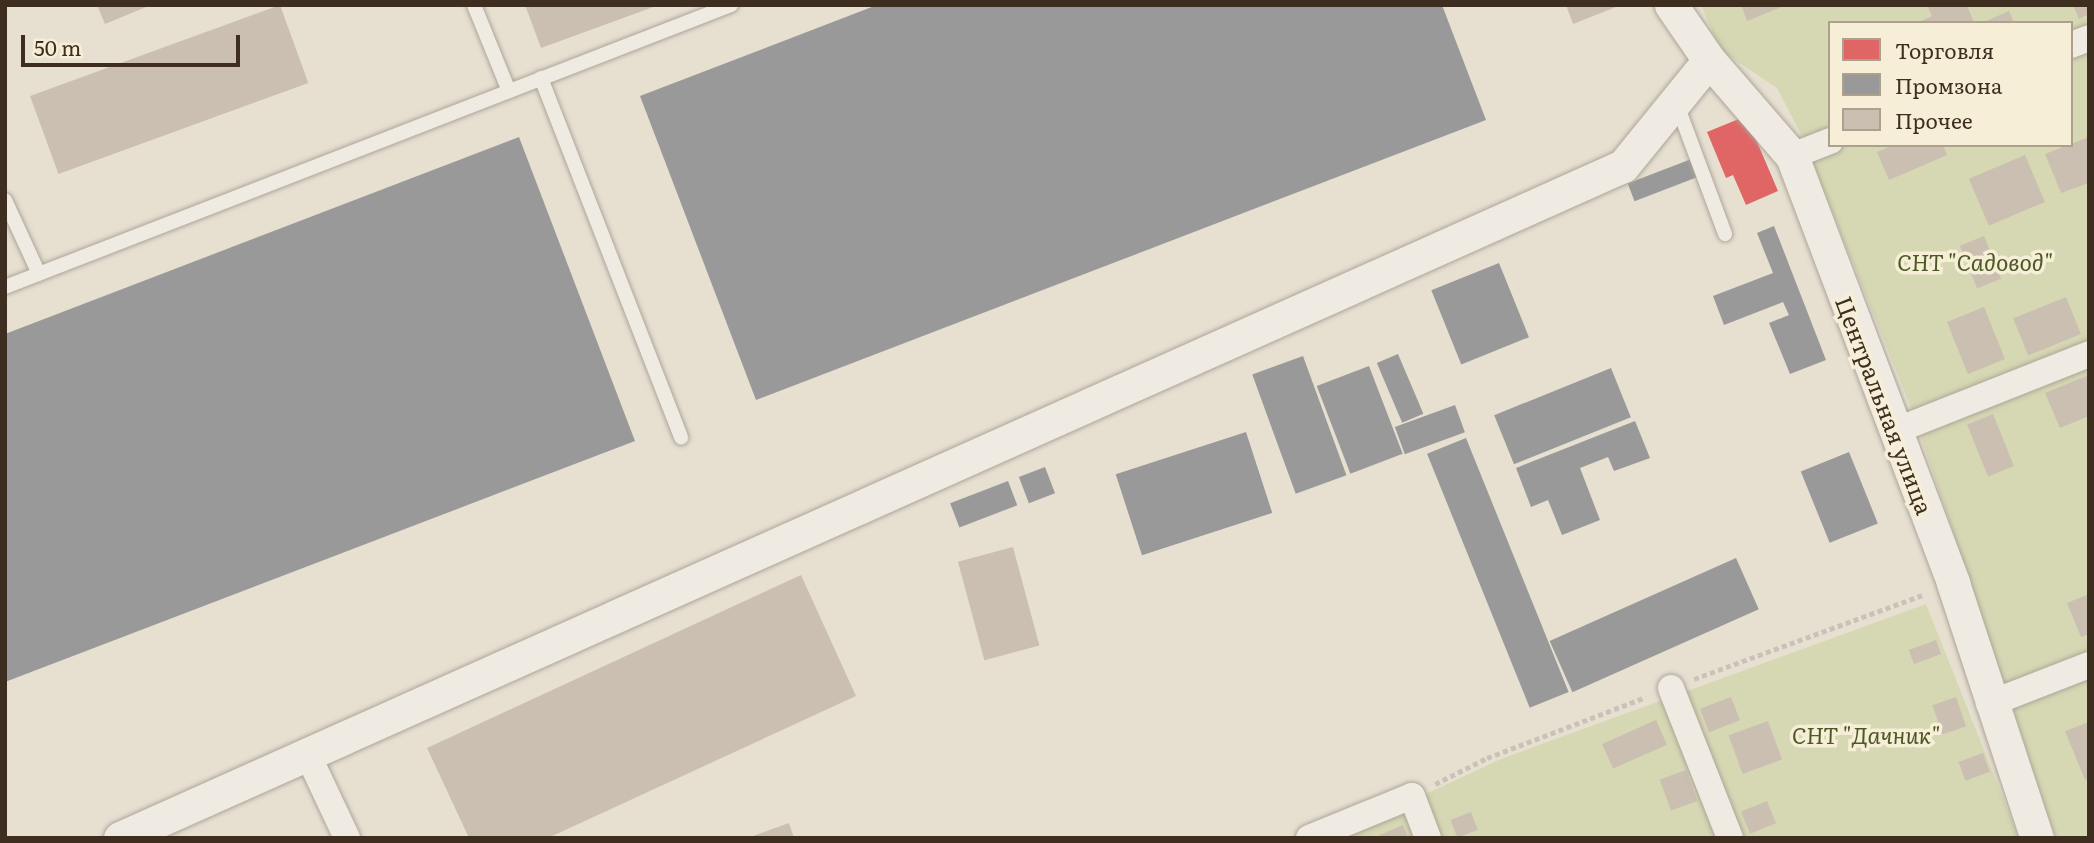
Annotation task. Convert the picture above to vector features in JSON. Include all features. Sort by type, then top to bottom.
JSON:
[{"type":"street","name":"Центральная улица","points":[[1671,5],[1709,60],[1792,156],[1953,583],[1989,704],[2037,838]]},
{"type":"street","points":[[120,838],[1623,166],[1709,60]]},
{"type":"street","points":[[1792,156],[1828,142]]},
{"type":"street","points":[[1895,431],[2089,354]]},
{"type":"street","points":[[1989,704],[2089,665]]},
{"type":"street","points":[[1671,688],[1730,838]]},
{"type":"street","points":[[307,753],[347,838]]},
{"type":"street","points":[[1309,838],[1412,796],[1428,838]]},
{"type":"lane","points":[[474,5],[509,91]]},
{"type":"lane","points":[[5,287],[731,5]]},
{"type":"lane","points":[[541,78],[681,438]]},
{"type":"lane","points":[[1676,100],[1725,234]]},
{"type":"lane","points":[[5,200],[39,274]]},
{"type":"path","points":[[1412,796],[1486,758],[1953,583]]},
{"type":"green space","name":"СНТ \"Садовод\"","points":[[1701,5],[2089,5],[2089,838],[2056,838],[1912,410],[1802,136],[1777,88],[1720,50]]},
{"type":"green space","name":"СНТ \"Дачник\"","points":[[1926,604],[2019,838],[1331,838],[1501,759]]},
{"type":"building: Торговля","points":[[1746,116],[1778,191],[1746,205],[1733,175],[1726,178],[1707,132]]},
{"type":"building: Промзона","points":[[877,5],[1442,5],[1486,120],[756,400],[640,96]]},
{"type":"building: Промзона","points":[[519,137],[635,441],[5,682],[5,334]]},
{"type":"building: Промзона","points":[[1694,158],[1701,176],[1635,201],[1628,183]]},
{"type":"building: Промзона","points":[[1774,226],[1826,360],[1790,374],[1769,323],[1789,315],[1783,302],[1724,325],[1713,296],[1773,273],[1757,233]]},
{"type":"building: Промзона","points":[[1499,263],[1529,337],[1461,365],[1431,290]]},
{"type":"building: Промзона","points":[[1398,354],[1423,414],[1402,423],[1377,363]]},
{"type":"building: Промзона","points":[[1303,356],[1346,475],[1296,494],[1252,374]]},
{"type":"building: Промзона","points":[[1369,366],[1403,454],[1350,474],[1317,386]]},
{"type":"building: Промзона","points":[[1611,368],[1631,417],[1514,464],[1494,415]]},
{"type":"building: Промзона","points":[[1455,405],[1465,432],[1405,454],[1395,427]]},
{"type":"building: Промзона","points":[[1635,421],[1650,458],[1614,471],[1608,457],[1580,468],[1600,520],[1562,535],[1548,500],[1531,507],[1516,468]]},
{"type":"building: Промзона","points":[[1246,432],[1272,513],[1142,555],[1116,474]]},
{"type":"building: Промзона","points":[[1466,438],[1569,692],[1530,708],[1427,454]]},
{"type":"building: Промзона","points":[[1849,452],[1878,523],[1830,543],[1801,471]]},
{"type":"building: Промзона","points":[[1045,467],[1055,493],[1029,503],[1019,477]]},
{"type":"building: Промзона","points":[[1008,481],[1017,505],[959,527],[950,503]]},
{"type":"building: Промзона","points":[[1736,558],[1759,609],[1572,692],[1550,641]]},
{"type":"building: Прочее","points":[[97,5],[151,5],[105,24]]},
{"type":"building: Прочее","points":[[280,5],[308,83],[58,174],[30,96]]},
{"type":"building: Прочее","points":[[525,5],[656,5],[656,6],[541,48]]},
{"type":"building: Прочее","points":[[1566,5],[1621,5],[1573,24]]},
{"type":"building: Прочее","points":[[1741,5],[1786,5],[1747,21]]},
{"type":"building: Прочее","points":[[1967,5],[1973,21],[1921,21],[1932,16],[1928,7]]},
{"type":"building: Прочее","points":[[2073,5],[2089,5],[2089,14],[2079,19]]},
{"type":"building: Прочее","points":[[2009,11],[2013,21],[1986,21]]},
{"type":"building: Прочее","points":[[2089,137],[2089,183],[2061,193],[2045,154],[2063,147],[2073,147],[2073,143]]},
{"type":"building: Прочее","points":[[1888,147],[1944,147],[1947,155],[1889,180],[1877,152]]},
{"type":"building: Прочее","points":[[2025,155],[2045,202],[1989,226],[1969,179]]},
{"type":"building: Прочее","points":[[1984,236],[2001,279],[1977,288],[1960,246]]},
{"type":"building: Прочее","points":[[2066,297],[2081,334],[2028,355],[2013,318]]},
{"type":"building: Прочее","points":[[1984,307],[2005,359],[1968,374],[1947,322]]},
{"type":"building: Прочее","points":[[2089,375],[2089,416],[2060,428],[2045,393]]},
{"type":"building: Прочее","points":[[1993,414],[2014,466],[1988,476],[1967,424]]},
{"type":"building: Прочее","points":[[1013,547],[1039,646],[984,660],[958,562]]},
{"type":"building: Прочее","points":[[801,575],[856,696],[548,838],[469,838],[427,748]]},
{"type":"building: Прочее","points":[[2089,594],[2089,634],[2081,637],[2067,603]]},
{"type":"building: Прочее","points":[[1936,640],[1941,654],[1914,664],[1909,650]]},
{"type":"building: Прочее","points":[[1731,697],[1740,720],[1709,732],[1700,709]]},
{"type":"building: Прочее","points":[[1956,697],[1966,726],[1942,734],[1932,705]]},
{"type":"building: Прочее","points":[[1656,720],[1667,745],[1613,769],[1602,744]]},
{"type":"building: Прочее","points":[[1768,721],[1782,760],[1743,774],[1729,735]]},
{"type":"building: Прочее","points":[[2089,722],[2089,778],[2085,780],[2065,731]]},
{"type":"building: Прочее","points":[[1983,753],[1990,772],[1965,781],[1959,762]]},
{"type":"building: Прочее","points":[[1686,770],[1697,801],[1671,811],[1660,780]]},
{"type":"building: Прочее","points":[[1767,801],[1776,823],[1750,834],[1741,811]]},
{"type":"building: Прочее","points":[[1471,812],[1478,830],[1457,838],[1450,820]]},
{"type":"building: Прочее","points":[[789,823],[794,838],[750,838],[750,837]]},
{"type":"building: Прочее","points":[[1403,825],[1408,838],[1373,838]]}]
